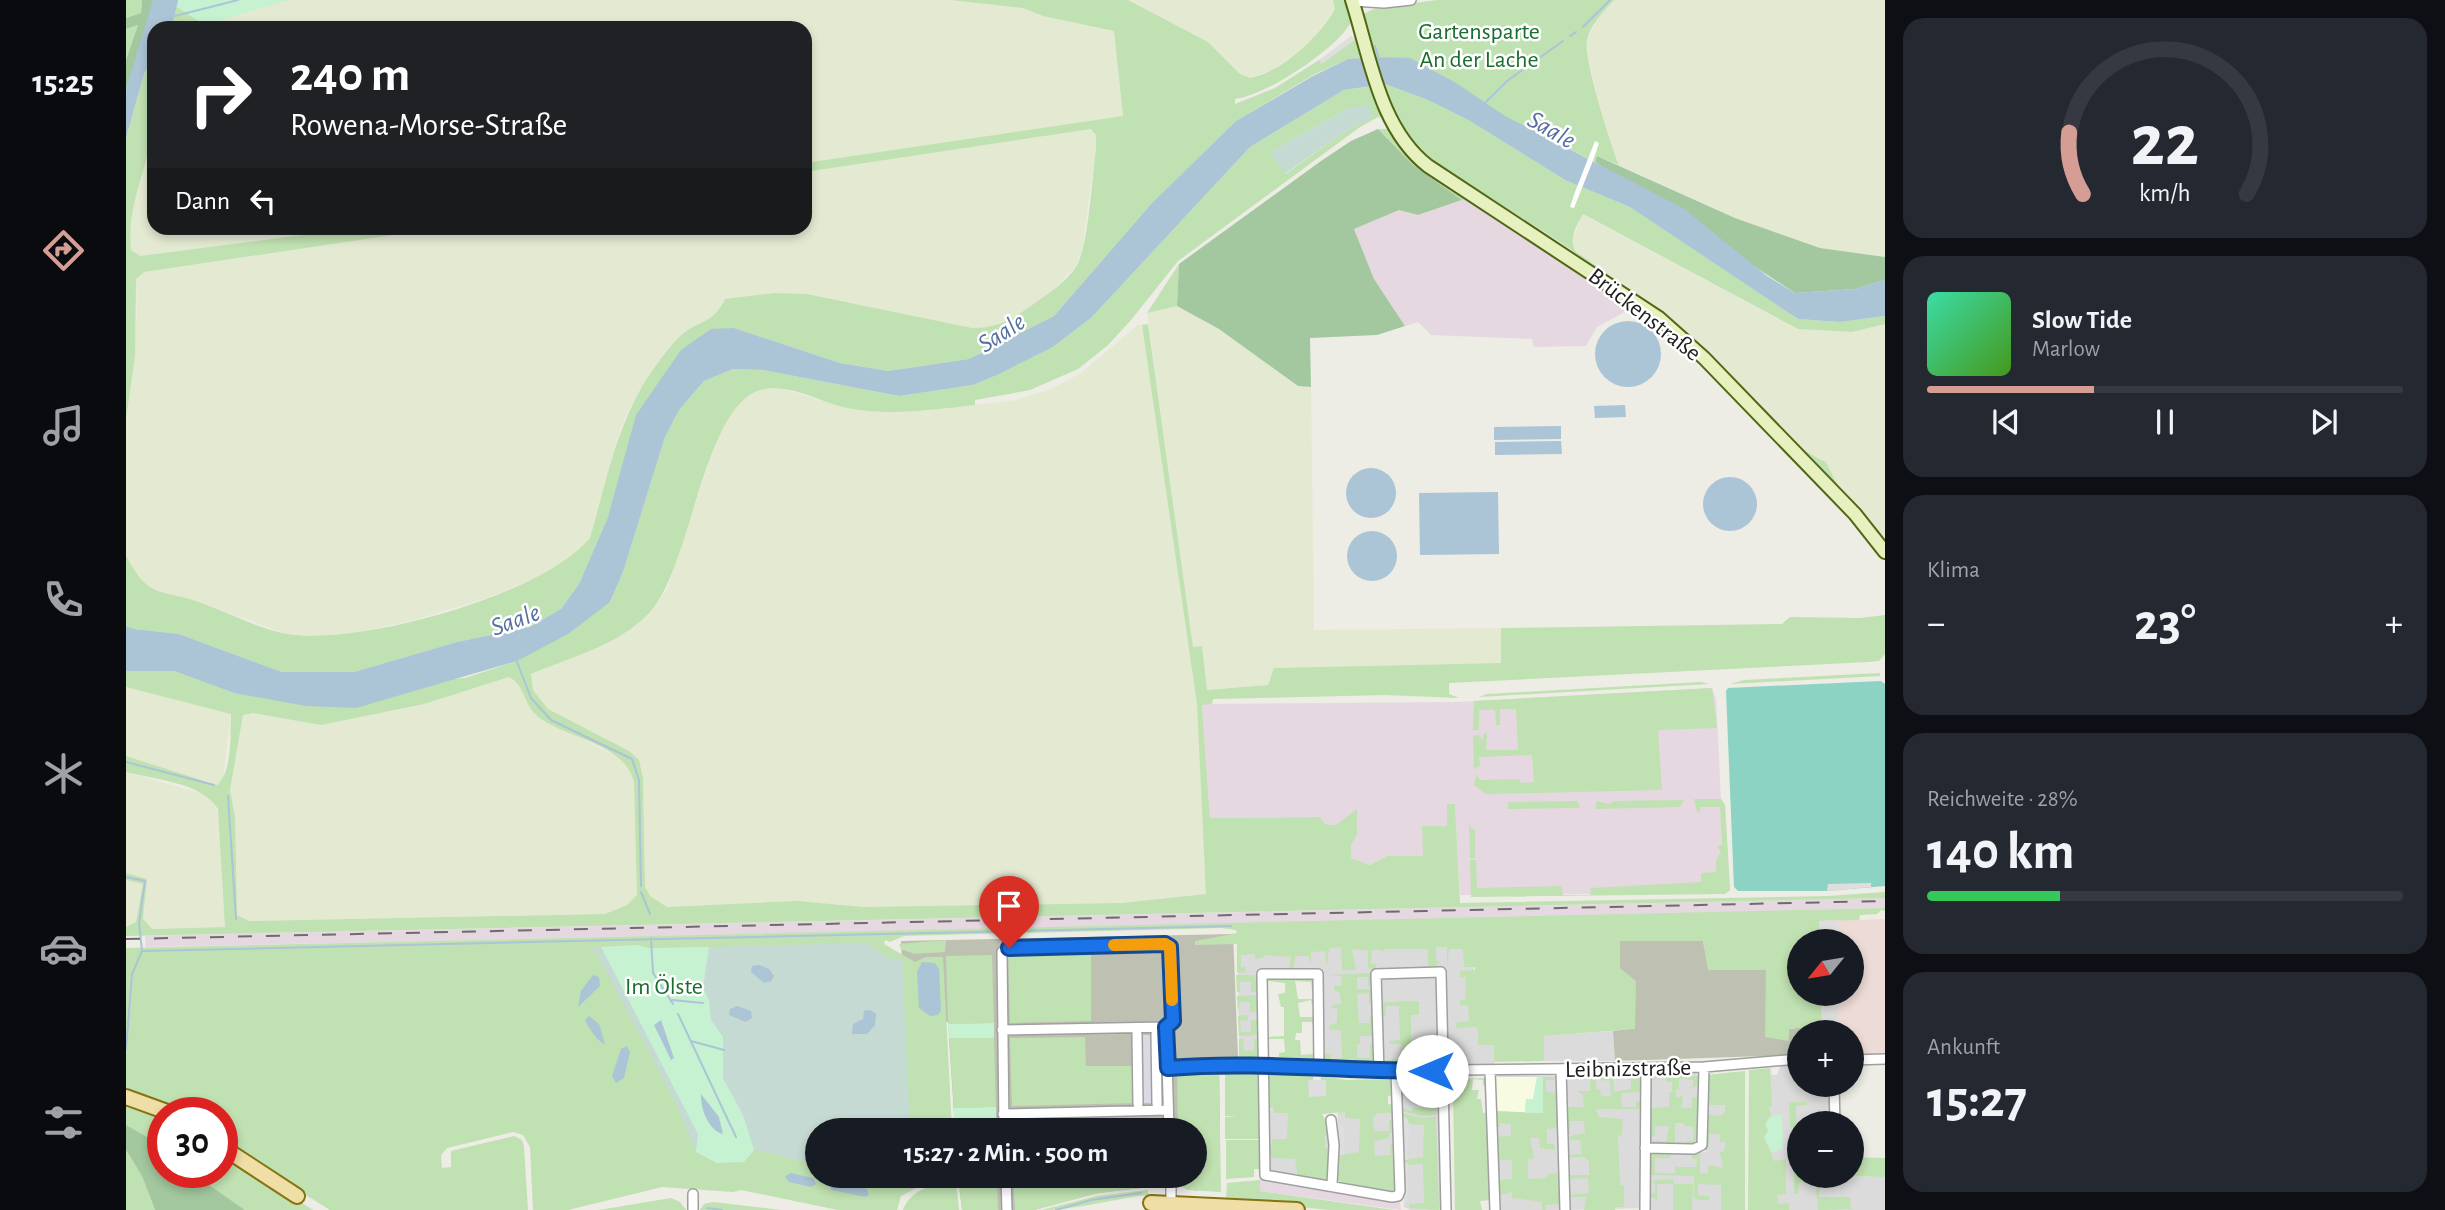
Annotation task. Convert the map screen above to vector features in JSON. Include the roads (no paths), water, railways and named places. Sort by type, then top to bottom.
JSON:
[{"type":"main road","points":[[126,1097],[147,1105]]},
{"type":"main road","points":[[238,1157],[297,1196]]},
{"type":"main road","points":[[1151,1203],[1297,1210]]},
{"type":"street","points":[[1352,0],[1410,0]]},
{"type":"street","name":"Brückenstraße","points":[[1352,0],[1385,105],[1397,133],[1421,160],[1632,298],[1681,337],[1855,514],[1885,552]]},
{"type":"street","points":[[1002,1030],[1166,1027],[1173,1021],[1170,947],[1165,944],[1009,948],[1002,952],[1002,1030],[1003,1118]]},
{"type":"street","points":[[1379,1072],[1376,974],[1441,972],[1443,1058]]},
{"type":"street","points":[[1319,1068],[1318,974],[1262,974],[1265,1175],[1267,1178],[1398,1196],[1396,1071]]},
{"type":"street","points":[[1137,1034],[1138,1101],[1157,1101],[1166,1027]]},
{"type":"street","points":[[1156,1034],[1168,1118]]},
{"type":"street","points":[[1443,1058],[1453,1062],[1456,1070],[1452,1079],[1443,1082],[1436,1079],[1432,1071],[1434,1062],[1443,1058]]},
{"type":"street","points":[[1864,1059],[1885,1059]]},
{"type":"street","name":"Leibnizstraße","points":[[1456,1070],[1704,1067],[1787,1060]]},
{"type":"street","points":[[1138,1068],[1160,1071],[1263,1066],[1379,1072],[1432,1071]]},
{"type":"street","points":[[1645,1147],[1694,1149],[1702,1145],[1704,1067]]},
{"type":"street","points":[[1645,1210],[1646,1068]]},
{"type":"street","points":[[1562,1069],[1565,1210]]},
{"type":"street","points":[[1490,1070],[1495,1210]]},
{"type":"street","points":[[1443,1082],[1446,1210]]},
{"type":"street","points":[[1003,1114],[1168,1110]]},
{"type":"street","points":[[1331,1120],[1334,1145],[1332,1185]]},
{"type":"street","points":[[1006,1188],[1007,1210]]},
{"type":"street","points":[[1171,1188],[1171,1206]]},
{"type":"street","points":[[693,1194],[693,1210]]},
{"type":"waterway","points":[[175,16],[238,0]]},
{"type":"waterway","points":[[1583,27],[1610,0]]},
{"type":"waterway","points":[[1570,36],[1576,32]]},
{"type":"waterway","points":[[1485,103],[1507,81],[1563,41]]},
{"type":"waterway","points":[[1375,46],[1379,59]]},
{"type":"waterway","points":[[517,662],[531,698],[551,720],[632,759],[639,780],[641,886]]},
{"type":"waterway","points":[[126,762],[214,785]]},
{"type":"waterway","points":[[228,796],[236,919]]},
{"type":"waterway","points":[[126,877],[145,881],[139,923],[142,951],[132,974],[126,1049]]},
{"type":"waterway","points":[[641,892],[650,914]]},
{"type":"waterway","points":[[142,951],[1231,926]]},
{"type":"waterway","points":[[651,938],[653,973],[673,1004]]},
{"type":"waterway","points":[[672,1000],[703,1003]]},
{"type":"waterway","points":[[678,1014],[736,1137]]},
{"type":"waterway","points":[[691,1041],[724,1050]]},
{"type":"waterway","points":[[1056,1210],[1091,1200],[1141,1193]]},
{"type":"waterway","points":[[707,1208],[722,1210]]},
{"type":"railway","points":[[126,939],[1885,901]]},
{"type":"park label","name":"Gartensparte An der Lache","points":[[1479,45]]},
{"type":"park label","name":"Im Ölste","points":[[664,986]]},
{"type":"water label","name":"Saale","points":[[1552,129]]},
{"type":"water label","name":"Saale","points":[[1001,332]]},
{"type":"water label","name":"Saale","points":[[515,619]]}]
